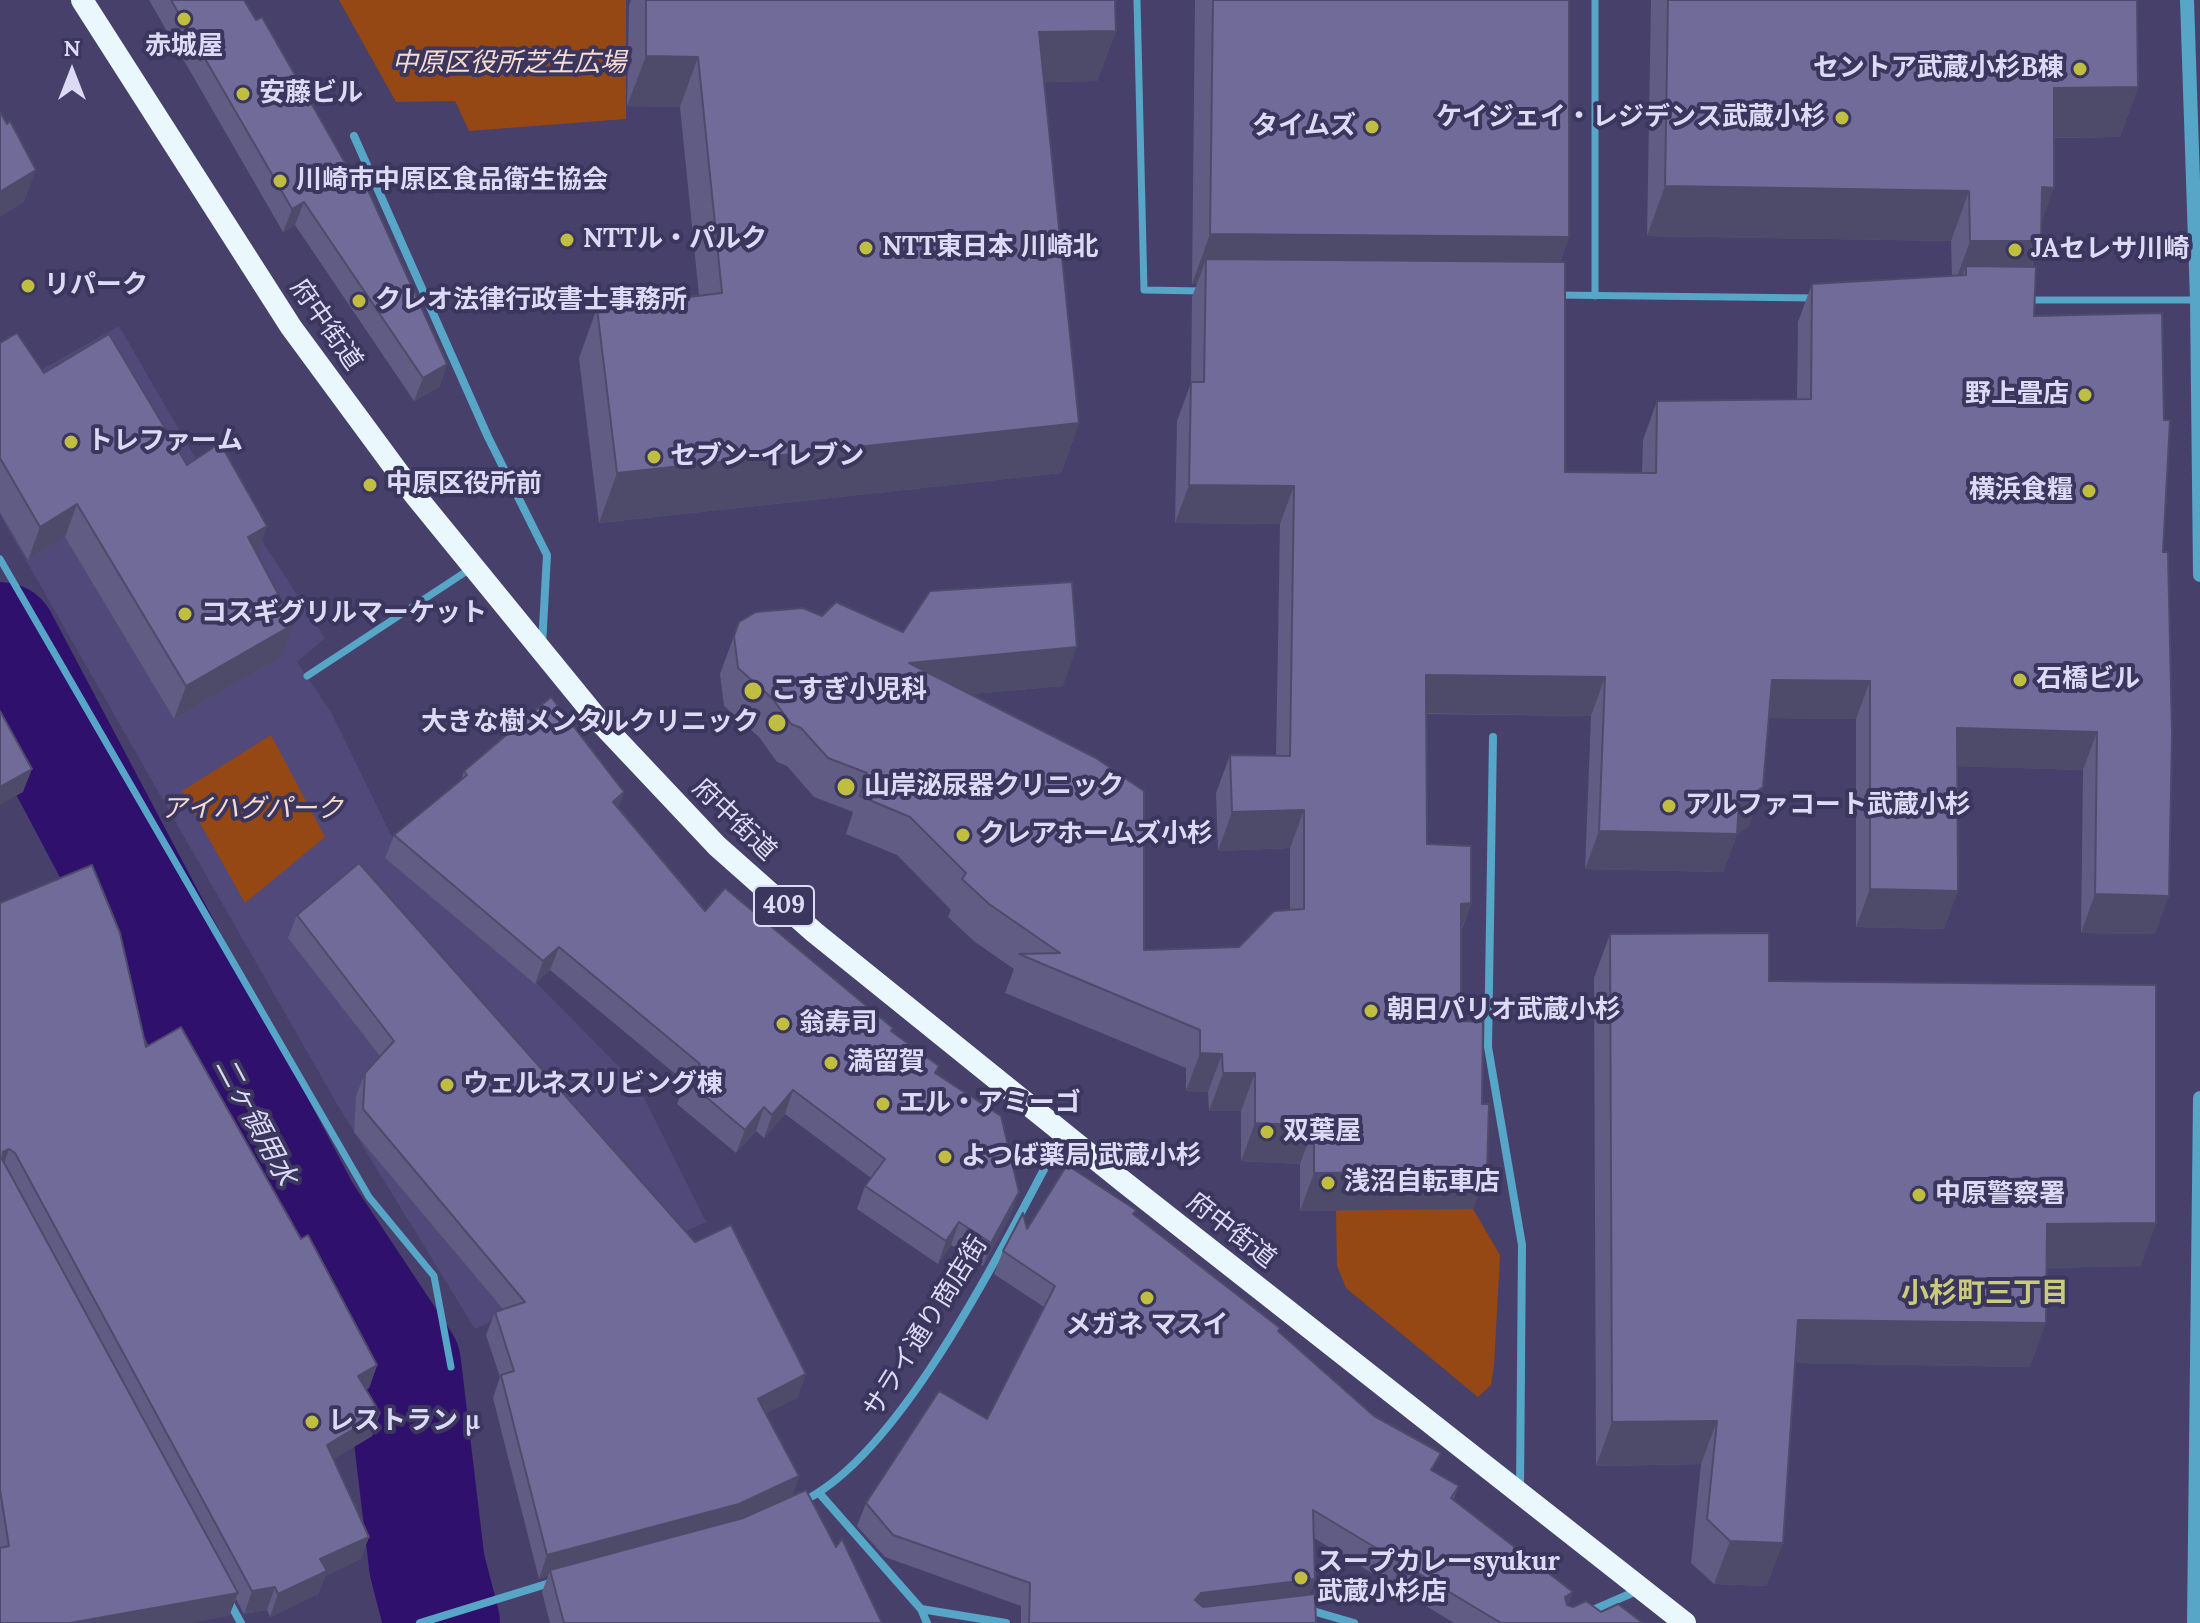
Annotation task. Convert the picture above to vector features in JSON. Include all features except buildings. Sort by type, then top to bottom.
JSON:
[{"type":"highway","name":"府中街道","points":[[82,0],[291,327],[472,568],[600,722],[717,846],[814,932],[1063,1133],[1685,1623]]},
{"type":"street","points":[[1137,0],[1144,290],[1206,291]]},
{"type":"street","points":[[1595,0],[1595,296]]},
{"type":"street","points":[[2187,0],[2197,300],[2200,575]]},
{"type":"street","points":[[354,136],[488,437],[547,555],[542,651]]},
{"type":"street","points":[[1549,295],[1819,298]]},
{"type":"street","points":[[2011,300],[2197,300]]},
{"type":"street","points":[[0,559],[369,1197],[434,1276],[451,1367]]},
{"type":"street","points":[[307,676],[472,568]]},
{"type":"street","points":[[1493,737],[1488,1047],[1522,1245],[1520,1491]]},
{"type":"street","points":[[2194,1623],[2200,1098]]},
{"type":"street","name":"サライ通り商店街","points":[[791,1507],[820,1494],[886,1432],[970,1304],[1063,1133]]},
{"type":"street","points":[[820,1494],[921,1609],[927,1623]]},
{"type":"street","points":[[420,1623],[565,1579]]},
{"type":"street","points":[[218,1581],[241,1623]]},
{"type":"street","points":[[1576,1617],[1640,1590]]},
{"type":"street","points":[[921,1609],[1006,1623]]},
{"type":"street","points":[[1289,1611],[1305,1609],[1354,1623]]},
{"type":"shaded area","points":[[119,326],[203,471],[213,465],[325,638],[297,662],[331,712],[391,835],[638,1086],[706,1222],[475,1329],[337,1104],[0,515],[0,358],[32,375]]},
{"type":"green space","name":"中原区役所芝生広場","points":[[339,0],[626,0],[626,119],[469,131],[455,101],[396,102]]},
{"type":"green space","name":"アイハグパーク","points":[[271,735],[325,837],[245,903],[182,791]]},
{"type":"green space","points":[[1473,1209],[1500,1255],[1494,1366],[1491,1385],[1478,1397],[1346,1288],[1337,1266],[1336,1210]]},
{"type":"waterway","name":"二ヶ領用水","points":[[0,640],[303,1213],[403,1364],[427,1565],[442,1623]]},
{"type":"place","name":"赤城屋","points":[[184,19]]},
{"type":"place","name":"セントア武蔵小杉B棟","points":[[2080,69]]},
{"type":"place","name":"安藤ビル","points":[[243,94]]},
{"type":"place","name":"ケイジェイ・レジデンス武蔵小杉","points":[[1842,118]]},
{"type":"place","name":"タイムズ","points":[[1372,127]]},
{"type":"place","name":"川崎市中原区食品衛生協会","points":[[280,181]]},
{"type":"place","name":"NTTル・パルク","points":[[567,240]]},
{"type":"place","name":"NTT東日本 川崎北","points":[[866,248]]},
{"type":"place","name":"JAセレサ川崎","points":[[2015,250]]},
{"type":"place","name":"リパーク","points":[[28,286]]},
{"type":"place","name":"クレオ法律行政書士事務所","points":[[359,301]]},
{"type":"place","name":"野上畳店","points":[[2085,395]]},
{"type":"place","name":"トレファーム","points":[[71,442]]},
{"type":"place","name":"セブン-イレブン","points":[[654,457]]},
{"type":"place","name":"中原区役所前","points":[[370,485]]},
{"type":"place","name":"横浜食糧","points":[[2089,491]]},
{"type":"place","name":"コスギグリルマーケット","points":[[185,614]]},
{"type":"place","name":"石橋ビル","points":[[2020,680]]},
{"type":"place","name":"こすぎ小児科","points":[[753,691]]},
{"type":"place","name":"大きな樹メンタルクリニック","points":[[777,723]]},
{"type":"place","name":"山岸泌尿器クリニック","points":[[846,787]]},
{"type":"place","name":"アルファコート武蔵小杉","points":[[1669,806]]},
{"type":"place","name":"クレアホームズ小杉","points":[[963,835]]},
{"type":"place","name":"朝日パリオ武蔵小杉","points":[[1371,1011]]},
{"type":"place","name":"翁寿司","points":[[783,1024]]},
{"type":"place","name":"満留賀","points":[[831,1063]]},
{"type":"place","name":"ウェルネスリビング棟","points":[[447,1085]]},
{"type":"place","name":"エル・アミーゴ","points":[[883,1104]]},
{"type":"place","name":"双葉屋","points":[[1267,1132]]},
{"type":"place","name":"よつば薬局 武蔵小杉","points":[[945,1157]]},
{"type":"place","name":"浅沼自転車店","points":[[1328,1183]]},
{"type":"place","name":"中原警察署","points":[[1919,1195]]},
{"type":"place","name":"メガネ マスイ","points":[[1147,1298]]},
{"type":"place","name":"レストラン μ","points":[[312,1422]]},
{"type":"place","name":"スープカレーsyukur 武蔵小杉店","points":[[1301,1578]]},
{"type":"district","name":"小杉町三丁目","points":[[1985,1294]]}]
